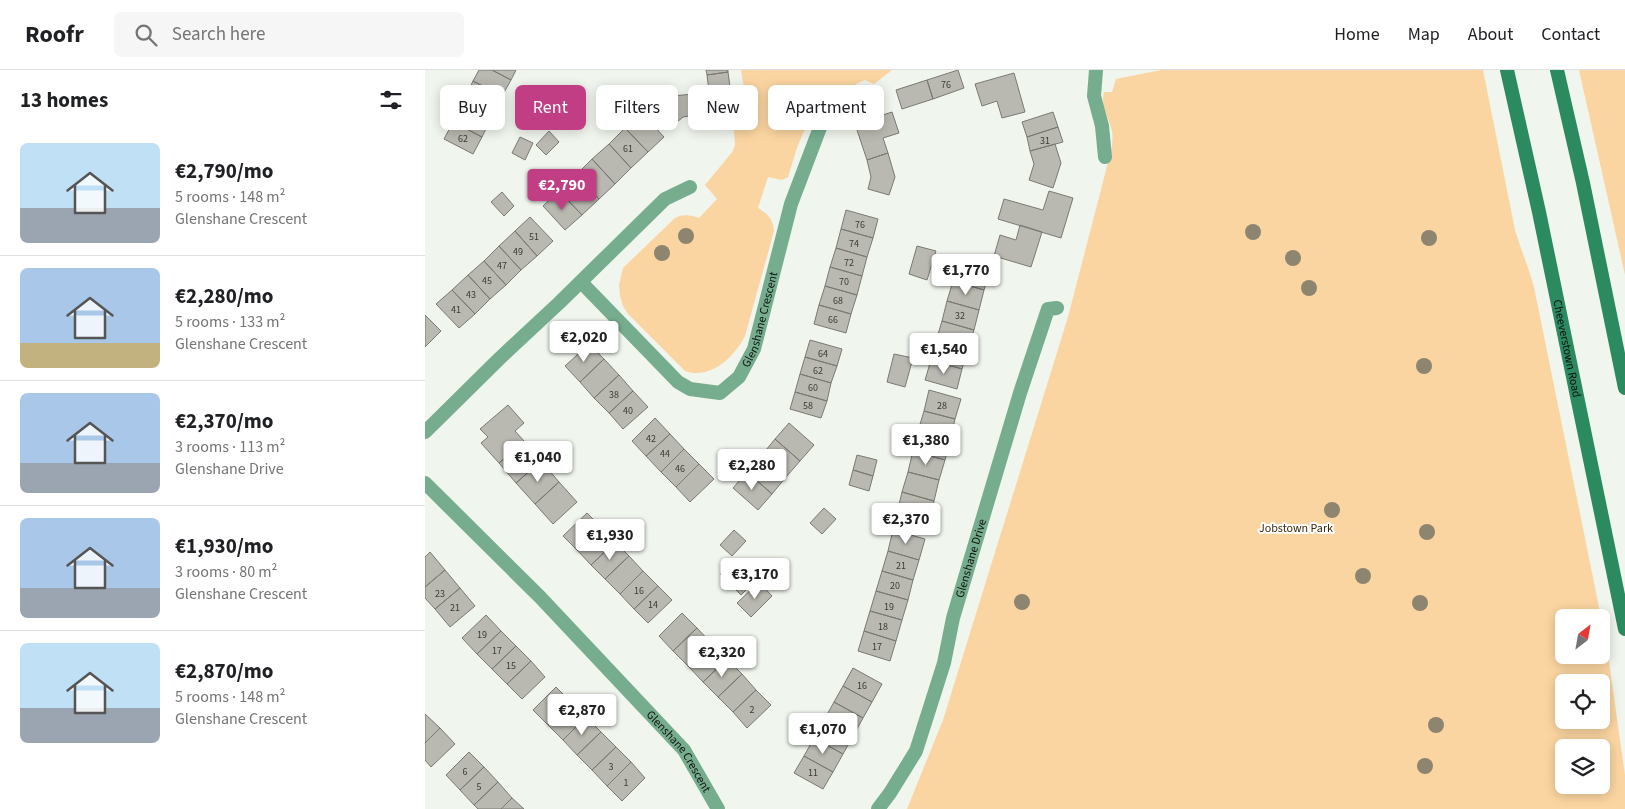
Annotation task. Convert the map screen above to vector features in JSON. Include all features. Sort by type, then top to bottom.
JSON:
[{"type":"main road","name":"Cheeverstown Road","points":[[1507,70],[1539,212],[1625,629]]},
{"type":"main road","points":[[1557,70],[1583,183],[1625,388]]},
{"type":"street","points":[[1096,70],[1094,96],[1102,126],[1105,157]]},
{"type":"street","name":"Glenshane Crescent","points":[[581,282],[678,382],[690,389],[721,393],[739,377],[754,349],[791,204],[819,130]]},
{"type":"street","points":[[425,432],[665,199],[690,187]]},
{"type":"street","name":"Glenshane Drive","points":[[878,809],[916,751],[944,663],[953,618],[1020,393],[1048,309],[1057,308]]},
{"type":"street","name":"Glenshane Crescent","points":[[425,483],[540,597],[684,750],[718,809]]},
{"type":"green space","points":[[741,70],[892,70],[874,84],[865,80],[855,85],[768,85],[768,130],[805,130],[797,148],[788,177],[782,180],[768,177],[758,208],[769,217],[774,231],[745,336],[735,352],[721,365],[704,372],[695,373],[685,371],[628,314],[623,306],[619,285],[623,268],[675,218],[687,215],[699,218],[717,199],[705,185],[733,151],[735,144],[734,131],[758,130],[758,85],[744,85]]},
{"type":"green space","name":"Jobstown Park","points":[[1161,70],[1483,70],[1515,230],[1534,287],[1599,609],[1555,609],[1555,664],[1609,664],[1625,775],[1625,809],[907,809],[943,720],[1068,317],[1112,147],[1112,131],[1104,107],[1103,97],[1104,92],[1112,92],[1116,79]]},
{"type":"green space","points":[[1579,70],[1625,70],[1625,275]]},
{"type":"building","points":[[479,70],[492,70],[511,80],[505,91],[505,85],[481,85],[473,81]]},
{"type":"building","points":[[492,70],[516,70],[511,80]]},
{"type":"building","points":[[706,70],[728,70],[728,72],[707,75]]},
{"type":"building","points":[[958,70],[964,88],[933,99],[927,80]]},
{"type":"building","points":[[728,72],[730,85],[708,85],[707,75]]},
{"type":"building","points":[[1014,73],[1025,112],[1002,118],[997,101],[982,106],[975,84]]},
{"type":"building","points":[[927,80],[933,99],[902,109],[896,90]]},
{"type":"building","points":[[473,81],[481,85],[471,85]]},
{"type":"building","points":[[688,94],[688,116],[683,117],[678,121],[678,96]]},
{"type":"building","points":[[892,112],[899,133],[883,138],[888,153],[867,160],[857,130],[884,130],[884,115]]},
{"type":"building","points":[[1053,112],[1058,127],[1027,137],[1022,122]]},
{"type":"building","points":[[1058,127],[1063,142],[1030,151],[1027,137]]},
{"type":"building","points":[[449,130],[468,130],[482,137],[473,154],[444,139]]},
{"type":"building","points":[[468,130],[485,130],[482,137]]},
{"type":"building","points":[[623,130],[627,130],[648,152],[631,168],[609,144]]},
{"type":"building","points":[[627,130],[658,130],[664,137],[648,152]]},
{"type":"building","points":[[549,131],[559,142],[546,155],[536,145]]},
{"type":"building","points":[[520,137],[533,143],[525,160],[512,153]]},
{"type":"building","points":[[609,144],[631,168],[615,184],[592,159]]},
{"type":"building","points":[[1055,144],[1061,163],[1053,188],[1029,180],[1034,164],[1030,151]]},
{"type":"building","points":[[888,153],[895,177],[889,195],[868,189],[871,177],[867,160]]},
{"type":"building","points":[[592,159],[615,184],[599,199],[576,175]]},
{"type":"building","points":[[576,175],[599,199],[582,215],[559,191]]},
{"type":"building","points":[[559,191],[582,215],[565,230],[543,206]]},
{"type":"building","points":[[1049,191],[1073,198],[1061,238],[998,219],[1004,199],[1043,210]]},
{"type":"building","points":[[502,192],[514,206],[504,216],[491,202]]},
{"type":"building","points":[[846,210],[878,219],[873,238],[841,229]]},
{"type":"building","points":[[530,217],[553,241],[537,256],[515,231]]},
{"type":"building","points":[[1020,225],[1042,232],[1031,267],[994,256],[1000,235],[1016,240]]},
{"type":"building","points":[[841,229],[873,238],[867,257],[836,248]]},
{"type":"building","points":[[515,231],[537,256],[521,270],[499,246]]},
{"type":"building","points":[[499,246],[521,270],[506,285],[484,261]]},
{"type":"building","points":[[917,246],[936,251],[927,280],[909,274]]},
{"type":"building","points":[[836,248],[867,257],[862,276],[830,267]]},
{"type":"building","points":[[484,261],[506,285],[490,299],[468,275]]},
{"type":"building","points":[[959,262],[990,271],[984,290],[953,281]]},
{"type":"building","points":[[830,267],[862,276],[857,295],[825,286]]},
{"type":"building","points":[[468,275],[490,299],[475,314],[452,290]]},
{"type":"building","points":[[953,281],[984,290],[979,310],[947,301]]},
{"type":"building","points":[[825,286],[857,295],[851,314],[819,305]]},
{"type":"building","points":[[452,290],[475,314],[459,328],[436,304]]},
{"type":"building","points":[[947,301],[979,310],[974,330],[942,321]]},
{"type":"building","points":[[819,305],[851,314],[846,333],[814,324]]},
{"type":"building","points":[[425,315],[441,331],[425,347]]},
{"type":"building","points":[[942,321],[974,330],[968,349],[936,341]]},
{"type":"building","points":[[810,340],[842,349],[837,366],[805,357]]},
{"type":"building","points":[[936,341],[968,349],[962,369],[931,360]]},
{"type":"building","points":[[589,344],[604,359],[580,382],[565,366]]},
{"type":"building","points":[[894,354],[913,358],[905,387],[887,382]]},
{"type":"building","points":[[805,357],[837,366],[831,383],[800,374]]},
{"type":"building","points":[[604,359],[619,375],[594,398],[580,382]]},
{"type":"building","points":[[931,360],[962,369],[957,389],[925,380]]},
{"type":"building","points":[[800,374],[831,383],[827,401],[795,392]]},
{"type":"building","points":[[619,375],[633,391],[609,413],[594,398]]},
{"type":"building","points":[[929,390],[961,399],[955,419],[924,411]]},
{"type":"building","points":[[633,391],[648,407],[623,429],[609,413]]},
{"type":"building","points":[[795,392],[827,401],[821,418],[790,409]]},
{"type":"building","points":[[508,405],[524,423],[515,431],[524,441],[499,463],[481,443],[488,437],[480,429]]},
{"type":"building","points":[[924,411],[955,419],[950,440],[918,431]]},
{"type":"building","points":[[655,418],[670,434],[646,456],[632,441]]},
{"type":"building","points":[[789,423],[814,445],[800,461],[775,439]]},
{"type":"building","points":[[918,431],[950,440],[945,460],[913,451]]},
{"type":"building","points":[[670,434],[684,449],[661,472],[646,456]]},
{"type":"building","points":[[775,439],[800,461],[786,477],[761,456]]},
{"type":"building","points":[[524,441],[541,461],[516,483],[499,463]]},
{"type":"building","points":[[684,449],[699,464],[676,487],[661,472]]},
{"type":"building","points":[[913,451],[945,460],[939,480],[908,472]]},
{"type":"building","points":[[857,455],[877,460],[873,476],[853,470]]},
{"type":"building","points":[[761,456],[786,477],[772,494],[747,472]]},
{"type":"building","points":[[541,461],[559,482],[535,504],[516,483]]},
{"type":"building","points":[[699,464],[714,479],[690,502],[676,487]]},
{"type":"building","points":[[853,470],[873,476],[869,491],[849,485]]},
{"type":"building","points":[[747,472],[772,494],[758,510],[733,488]]},
{"type":"building","points":[[908,472],[939,480],[934,501],[902,492]]},
{"type":"building","points":[[559,482],[577,502],[553,524],[535,504]]},
{"type":"building","points":[[902,492],[934,501],[929,521],[897,513]]},
{"type":"building","points":[[824,508],[836,519],[822,534],[810,523]]},
{"type":"building","points":[[587,513],[601,527],[577,550],[563,536]]},
{"type":"building","points":[[601,527],[615,542],[591,565],[577,550]]},
{"type":"building","points":[[734,530],[746,541],[732,556],[720,545]]},
{"type":"building","points":[[893,530],[925,539],[919,560],[888,551]]},
{"type":"building","points":[[615,542],[629,556],[605,579],[591,565]]},
{"type":"building","points":[[888,551],[919,560],[913,580],[882,571]]},
{"type":"building","points":[[430,552],[445,570],[425,587],[425,557]]},
{"type":"building","points":[[629,556],[643,571],[620,594],[605,579]]},
{"type":"building","points":[[734,560],[755,581],[741,595],[720,574]]},
{"type":"building","points":[[445,570],[460,588],[435,609],[425,598],[425,587]]},
{"type":"building","points":[[643,571],[658,586],[634,609],[620,594]]},
{"type":"building","points":[[882,571],[913,580],[908,600],[876,591]]},
{"type":"building","points":[[759,582],[772,596],[751,617],[737,603]]},
{"type":"building","points":[[658,586],[672,600],[648,623],[634,609]]},
{"type":"building","points":[[460,588],[475,606],[450,627],[435,609]]},
{"type":"building","points":[[876,591],[908,600],[902,620],[870,611]]},
{"type":"building","points":[[870,611],[902,620],[896,641],[864,631]]},
{"type":"building","points":[[682,613],[697,628],[673,651],[659,636]]},
{"type":"building","points":[[486,615],[501,631],[477,654],[462,638]]},
{"type":"building","points":[[697,628],[712,644],[688,666],[673,651]]},
{"type":"building","points":[[501,631],[516,646],[492,669],[477,654]]},
{"type":"building","points":[[864,631],[896,641],[890,661],[858,651]]},
{"type":"building","points":[[712,644],[727,659],[703,682],[688,666]]},
{"type":"building","points":[[516,646],[531,661],[507,684],[492,669]]},
{"type":"building","points":[[727,659],[742,674],[718,697],[703,682]]},
{"type":"building","points":[[531,661],[545,677],[522,699],[507,684]]},
{"type":"building","points":[[853,668],[882,684],[872,702],[843,686]]},
{"type":"building","points":[[742,674],[756,690],[733,712],[718,697]]},
{"type":"building","points":[[843,686],[872,702],[863,718],[834,702]]},
{"type":"building","points":[[556,687],[571,702],[548,725],[533,710]]},
{"type":"building","points":[[756,690],[771,705],[747,728],[733,712]]},
{"type":"building","points":[[571,702],[586,717],[563,740],[548,725]]},
{"type":"building","points":[[834,702],[863,718],[853,736],[824,720]]},
{"type":"building","points":[[425,714],[440,728],[425,743]]},
{"type":"building","points":[[586,717],[601,732],[577,755],[563,740]]},
{"type":"building","points":[[824,720],[853,736],[843,754],[814,738]]},
{"type":"building","points":[[440,728],[455,744],[431,767],[425,760],[425,743]]},
{"type":"building","points":[[601,732],[616,747],[592,770],[577,755]]},
{"type":"building","points":[[814,738],[843,754],[833,772],[804,756]]},
{"type":"building","points":[[616,747],[631,762],[607,786],[592,770]]},
{"type":"building","points":[[469,752],[484,767],[460,790],[446,775]]},
{"type":"building","points":[[804,756],[833,772],[823,789],[794,773]]},
{"type":"building","points":[[631,762],[645,778],[622,801],[607,786]]},
{"type":"building","points":[[484,767],[498,782],[474,805],[460,790]]},
{"type":"building","points":[[498,782],[512,798],[501,809],[478,809],[474,805]]},
{"type":"building","points":[[512,798],[524,809],[501,809]]}]
